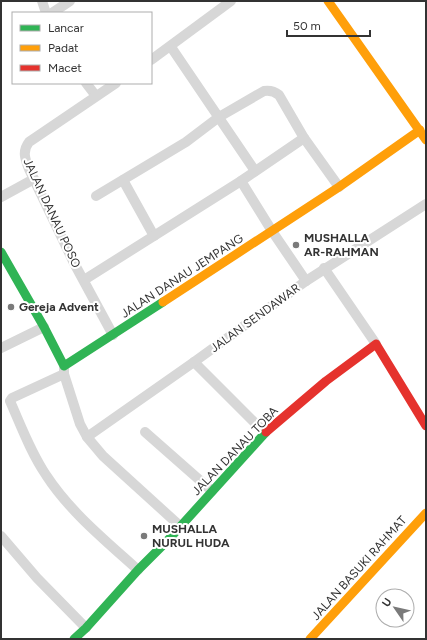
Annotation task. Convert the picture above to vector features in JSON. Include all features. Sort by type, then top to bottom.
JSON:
[{"type":"street","points":[[42,1],[46,12]]},
{"type":"street","points":[[54,12],[70,1]]},
{"type":"street","points":[[152,59],[231,1]]},
{"type":"street","points":[[330,2],[426,140]]},
{"type":"street","points":[[170,47],[220,117],[255,171]]},
{"type":"street","points":[[87,84],[96,96]]},
{"type":"street","name":"JALAN DANAU POSO","points":[[113,335],[74,263],[34,179],[25,156],[25,150],[29,142],[114,84]]},
{"type":"street","points":[[96,196],[186,142],[220,117],[264,91],[275,91],[279,95],[304,138],[339,187]]},
{"type":"street","name":"JALAN DANAU JEMPANG","points":[[64,370],[113,335],[339,187],[420,130]]},
{"type":"street","points":[[84,280],[241,181],[304,138]]},
{"type":"street","points":[[1,197],[34,179]]},
{"type":"street","points":[[123,180],[154,236]]},
{"type":"street","points":[[241,181],[272,231],[306,281]]},
{"type":"street","name":"JALAN SENDAWAR","points":[[87,436],[194,362],[324,268],[426,204]]},
{"type":"street","points":[[1,252],[44,327],[64,370],[80,424],[87,436],[103,456],[180,526]]},
{"type":"street","points":[[324,268],[376,344],[426,426]]},
{"type":"street","points":[[1,348],[44,327]]},
{"type":"street","name":"JALAN DANAU TOBA","points":[[74,639],[86,628],[265,433],[326,381],[376,344]]},
{"type":"street","points":[[194,362],[265,433]]},
{"type":"street","points":[[64,370],[12,398],[10,401],[31,448],[46,475],[56,489],[87,524],[138,570]]},
{"type":"street","points":[[145,432],[212,491]]},
{"type":"street","name":"JALAN BASUKI RAHMAT","points":[[310,639],[426,513]]},
{"type":"street","points":[[1,536],[37,578],[86,628]]},
{"type":"traffic: fast","points":[[1,252],[44,327],[64,366],[163,302]]},
{"type":"traffic: fast","points":[[74,639],[170,538],[266,432]]},
{"type":"traffic: slow","points":[[328,1],[426,140]]},
{"type":"traffic: slow","points":[[163,302],[339,187],[420,130]]},
{"type":"traffic: slow","points":[[310,639],[426,513]]},
{"type":"traffic: jam","points":[[266,432],[326,381],[376,344],[426,426]]},
{"type":"place","name":"MUSHALLA AR-RAHMAN","points":[[296,245]]},
{"type":"place","name":"Gereja Advent","points":[[11,307]]},
{"type":"place","name":"MUSHALLA NURUL HUDA","points":[[144,536]]}]
